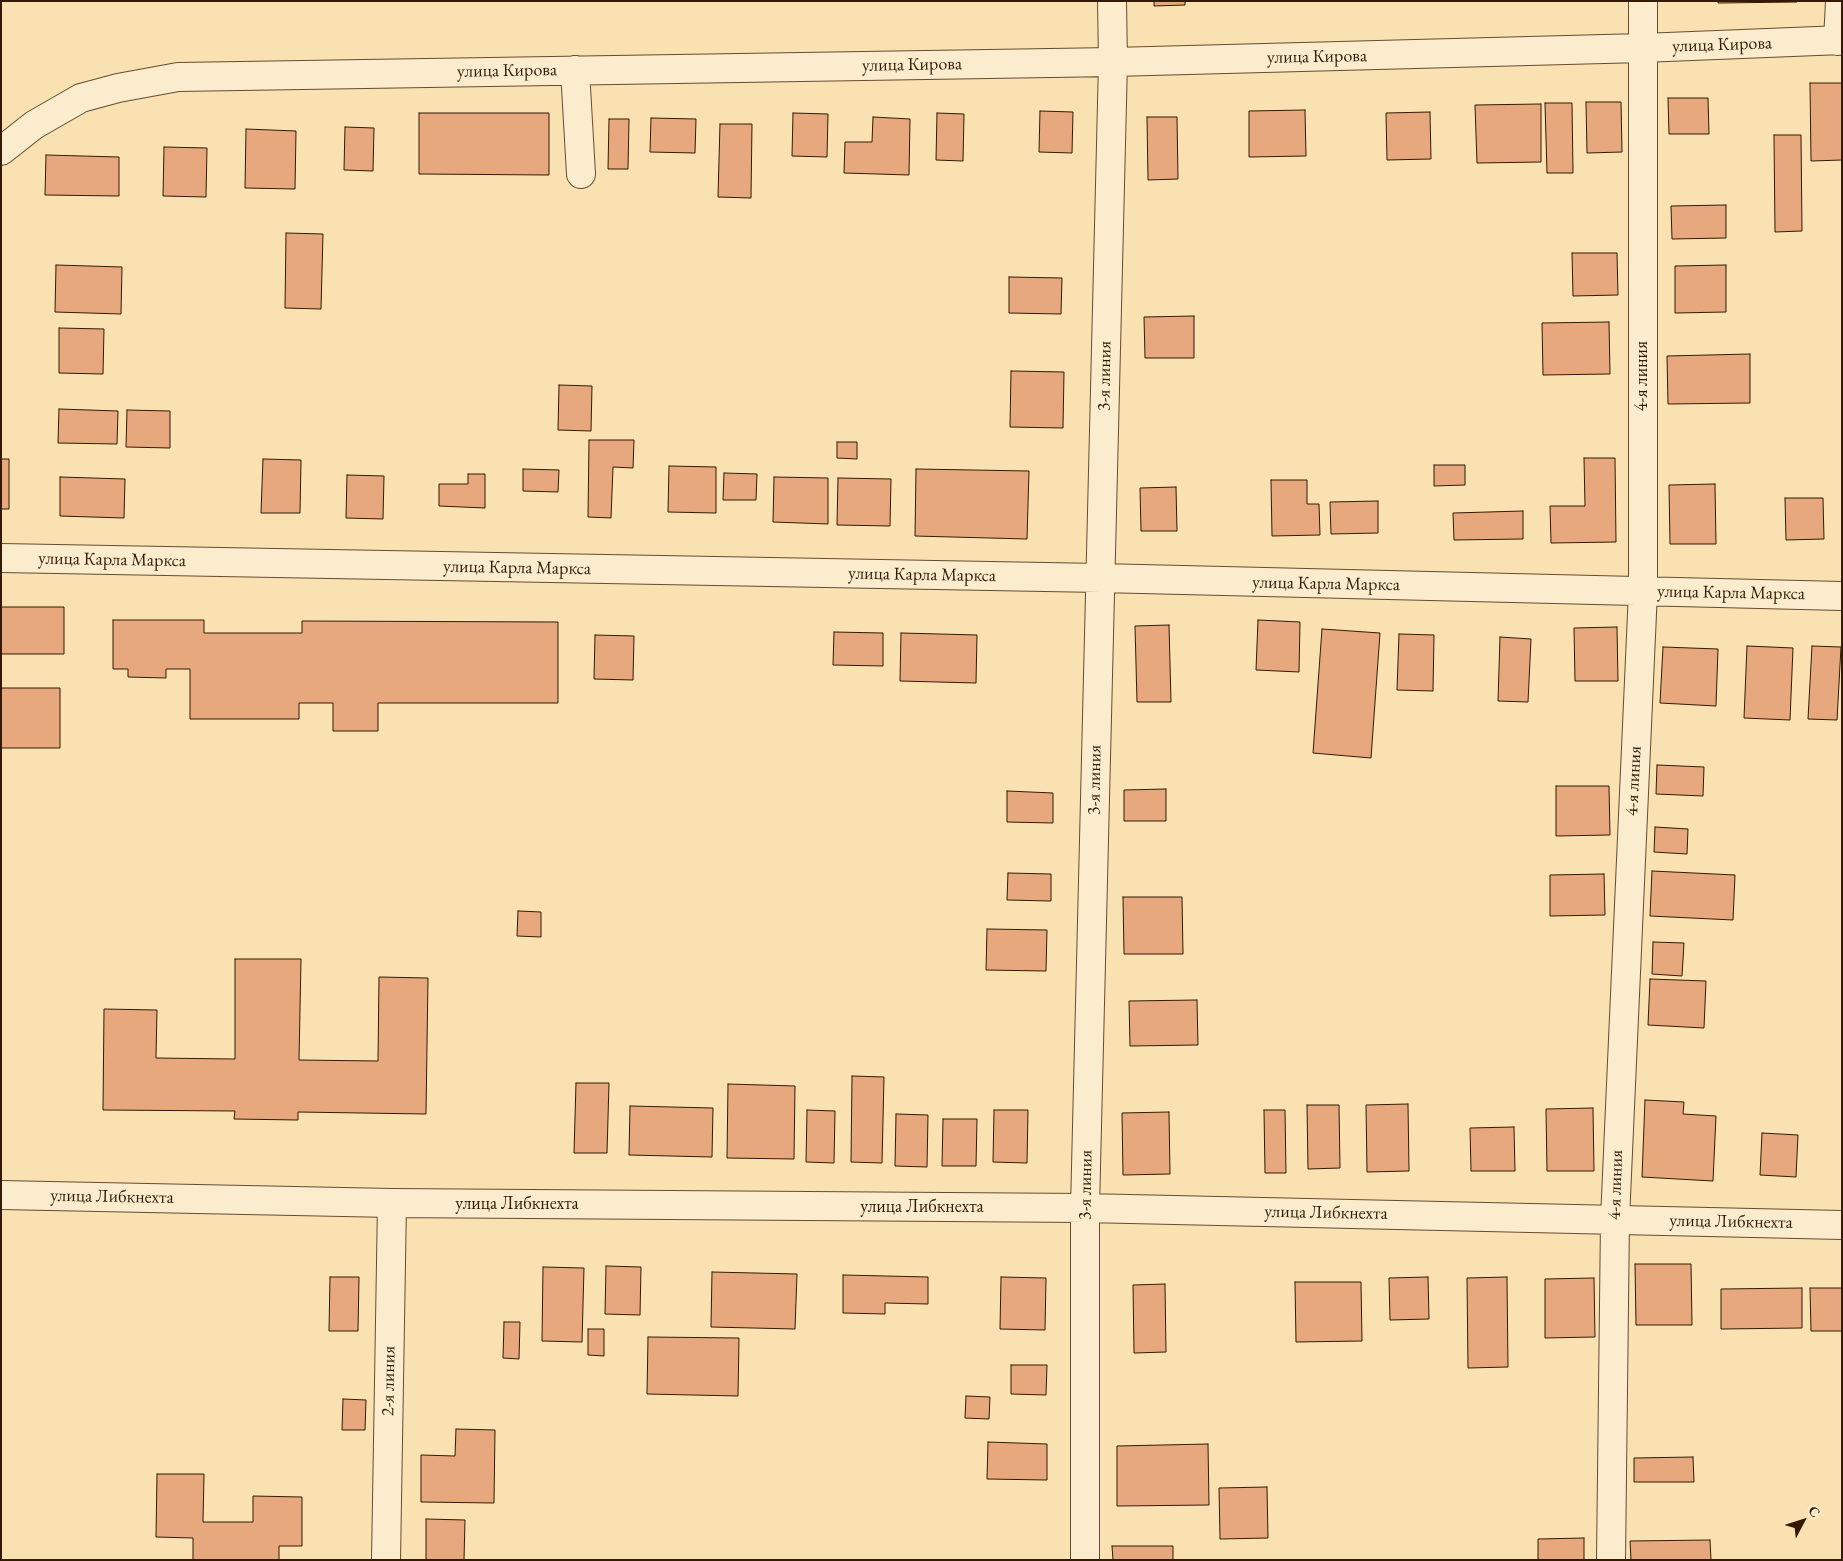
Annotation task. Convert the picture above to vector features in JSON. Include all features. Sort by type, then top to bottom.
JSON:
[{"type":"street","name":"3-я линия","points":[[1085,1560],[1085,1208],[1113,62],[1112,1]]},
{"type":"street","name":"4-я линия","points":[[1612,1560],[1615,1219],[1643,591],[1643,1]]},
{"type":"street","points":[[1840,1],[1840,40]]},
{"type":"street","name":"улица Кирова","points":[[1,151],[34,125],[81,98],[152,80],[178,77],[1113,62],[1642,48],[1840,40]]},
{"type":"street","points":[[575,70],[581,174]]},
{"type":"street","name":"улица Карла Маркса","points":[[1,558],[1100,578],[1842,596]]},
{"type":"street","name":"улица Либкнехта","points":[[1,1195],[392,1203],[1085,1208],[1842,1225]]},
{"type":"street","name":"2-я линия","points":[[386,1560],[392,1203]]},
{"type":"building","points":[[1154,1],[1185,1],[1185,5],[1154,6]]},
{"type":"building","points":[[1718,1],[1797,1],[1797,2],[1718,3]]},
{"type":"building","points":[[1810,83],[1842,83],[1842,160],[1811,161]]},
{"type":"building","points":[[1668,98],[1708,98],[1709,134],[1669,134]]},
{"type":"building","points":[[1586,102],[1621,102],[1622,152],[1587,153]]},
{"type":"building","points":[[1545,103],[1572,103],[1573,173],[1547,173]]},
{"type":"building","points":[[1541,104],[1541,162],[1477,163],[1475,105]]},
{"type":"building","points":[[1305,110],[1306,156],[1249,157],[1249,111]]},
{"type":"building","points":[[1040,111],[1073,112],[1072,153],[1039,152]]},
{"type":"building","points":[[1430,112],[1431,159],[1387,160],[1386,113]]},
{"type":"building","points":[[419,113],[549,113],[549,175],[419,174]]},
{"type":"building","points":[[793,113],[828,114],[827,157],[792,156]]},
{"type":"building","points":[[937,113],[964,114],[963,161],[936,160]]},
{"type":"building","points":[[873,117],[910,119],[909,175],[844,173],[845,142],[872,142]]},
{"type":"building","points":[[1147,117],[1177,117],[1178,179],[1148,180]]},
{"type":"building","points":[[651,118],[696,119],[695,153],[650,152]]},
{"type":"building","points":[[609,119],[629,119],[628,169],[608,169]]},
{"type":"building","points":[[720,124],[752,124],[751,198],[718,197]]},
{"type":"building","points":[[345,127],[374,128],[373,171],[344,170]]},
{"type":"building","points":[[246,129],[296,131],[295,189],[245,188]]},
{"type":"building","points":[[1774,135],[1801,135],[1802,231],[1775,232]]},
{"type":"building","points":[[164,147],[207,148],[206,197],[163,196]]},
{"type":"building","points":[[46,155],[119,157],[119,196],[45,195]]},
{"type":"building","points":[[1726,205],[1726,238],[1672,239],[1671,206]]},
{"type":"building","points":[[286,233],[323,234],[321,309],[285,308]]},
{"type":"building","points":[[1572,253],[1617,253],[1618,295],[1573,296]]},
{"type":"building","points":[[56,265],[122,267],[121,314],[55,312]]},
{"type":"building","points":[[1726,265],[1726,312],[1675,313],[1675,266]]},
{"type":"building","points":[[1009,277],[1062,278],[1061,314],[1009,313]]},
{"type":"building","points":[[1194,316],[1194,358],[1145,358],[1144,317]]},
{"type":"building","points":[[1609,322],[1610,374],[1543,375],[1542,323]]},
{"type":"building","points":[[59,328],[104,329],[103,374],[59,373]]},
{"type":"building","points":[[1750,354],[1750,403],[1668,404],[1667,356]]},
{"type":"building","points":[[1011,371],[1064,372],[1063,428],[1010,427]]},
{"type":"building","points":[[559,385],[592,386],[591,431],[558,430]]},
{"type":"building","points":[[59,409],[118,411],[117,444],[58,443]]},
{"type":"building","points":[[127,410],[170,411],[170,448],[126,447]]},
{"type":"building","points":[[589,440],[634,440],[633,468],[613,467],[611,518],[588,517]]},
{"type":"building","points":[[837,442],[857,442],[857,459],[837,458]]},
{"type":"building","points":[[1584,458],[1615,458],[1616,542],[1551,543],[1550,506],[1585,506]]},
{"type":"building","points":[[1,459],[9,459],[9,509],[1,509]]},
{"type":"building","points":[[263,459],[301,460],[300,513],[261,513]]},
{"type":"building","points":[[1434,465],[1465,465],[1465,485],[1434,486]]},
{"type":"building","points":[[669,466],[716,467],[716,513],[668,512]]},
{"type":"building","points":[[523,469],[559,470],[558,492],[523,491]]},
{"type":"building","points":[[916,469],[1029,471],[1027,539],[915,536]]},
{"type":"building","points":[[724,473],[757,474],[756,500],[723,500]]},
{"type":"building","points":[[468,474],[485,474],[485,508],[439,506],[439,484],[468,484]]},
{"type":"building","points":[[347,475],[384,476],[383,519],[346,518]]},
{"type":"building","points":[[60,477],[125,479],[124,518],[60,516]]},
{"type":"building","points":[[774,477],[828,478],[828,524],[773,522]]},
{"type":"building","points":[[838,478],[891,479],[890,526],[837,525]]},
{"type":"building","points":[[1271,480],[1307,480],[1307,504],[1319,504],[1320,535],[1272,536]]},
{"type":"building","points":[[1715,484],[1716,544],[1670,544],[1669,485]]},
{"type":"building","points":[[1176,487],[1177,531],[1141,531],[1140,488]]},
{"type":"building","points":[[1785,498],[1823,498],[1824,539],[1786,540]]},
{"type":"building","points":[[1378,501],[1378,533],[1331,534],[1330,502]]},
{"type":"building","points":[[1523,511],[1523,539],[1454,540],[1453,513]]},
{"type":"building","points":[[1,607],[64,607],[64,654],[1,654]]},
{"type":"building","points":[[113,620],[204,620],[204,633],[302,633],[302,621],[558,622],[558,703],[378,703],[378,731],[333,731],[333,703],[299,703],[299,719],[190,719],[190,669],[166,669],[166,678],[128,677],[128,669],[113,669]]},
{"type":"building","points":[[1258,620],[1300,622],[1299,672],[1256,670]]},
{"type":"building","points":[[1169,625],[1171,702],[1137,702],[1135,626]]},
{"type":"building","points":[[1617,627],[1618,681],[1575,681],[1574,628]]},
{"type":"building","points":[[1322,629],[1380,633],[1371,758],[1313,753]]},
{"type":"building","points":[[834,632],[883,633],[883,666],[833,665]]},
{"type":"building","points":[[901,633],[977,635],[976,683],[900,681]]},
{"type":"building","points":[[1399,634],[1434,635],[1433,691],[1397,690]]},
{"type":"building","points":[[595,635],[634,636],[633,680],[594,679]]},
{"type":"building","points":[[1500,637],[1531,639],[1528,702],[1498,701]]},
{"type":"building","points":[[1747,646],[1793,648],[1790,720],[1744,718]]},
{"type":"building","points":[[1812,646],[1841,647],[1837,720],[1808,719]]},
{"type":"building","points":[[1663,647],[1718,649],[1716,706],[1660,703]]},
{"type":"building","points":[[1,688],[60,688],[60,748],[1,748]]},
{"type":"building","points":[[1657,765],[1704,767],[1703,796],[1656,794]]},
{"type":"building","points":[[1556,786],[1609,786],[1610,835],[1556,836]]},
{"type":"building","points":[[1166,789],[1166,821],[1124,821],[1124,790]]},
{"type":"building","points":[[1007,791],[1053,793],[1053,823],[1007,822]]},
{"type":"building","points":[[1655,827],[1688,829],[1687,854],[1654,852]]},
{"type":"building","points":[[1652,871],[1735,875],[1733,920],[1650,916]]},
{"type":"building","points":[[1008,873],[1051,874],[1051,901],[1007,900]]},
{"type":"building","points":[[1604,874],[1605,915],[1550,916],[1550,875]]},
{"type":"building","points":[[1123,897],[1182,897],[1183,954],[1124,954]]},
{"type":"building","points":[[518,911],[541,912],[541,937],[517,936]]},
{"type":"building","points":[[987,929],[1047,930],[1046,971],[986,970]]},
{"type":"building","points":[[1653,942],[1684,943],[1682,976],[1652,974]]},
{"type":"building","points":[[235,959],[301,959],[299,1060],[378,1061],[379,977],[428,978],[426,1114],[298,1112],[298,1120],[234,1119],[235,1111],[103,1110],[104,1009],[157,1010],[156,1058],[235,1059]]},
{"type":"building","points":[[1650,979],[1706,981],[1704,1028],[1648,1025]]},
{"type":"building","points":[[1197,1000],[1198,1045],[1130,1046],[1129,1001]]},
{"type":"building","points":[[852,1076],[884,1077],[882,1163],[851,1162]]},
{"type":"building","points":[[576,1083],[609,1083],[607,1153],[574,1153]]},
{"type":"building","points":[[728,1084],[795,1086],[794,1159],[727,1158]]},
{"type":"building","points":[[1645,1100],[1684,1102],[1683,1114],[1716,1116],[1713,1181],[1642,1177]]},
{"type":"building","points":[[1408,1104],[1409,1171],[1367,1172],[1366,1105]]},
{"type":"building","points":[[1307,1105],[1339,1105],[1340,1168],[1308,1169]]},
{"type":"building","points":[[630,1106],[713,1108],[712,1157],[629,1155]]},
{"type":"building","points":[[1593,1108],[1594,1171],[1547,1171],[1546,1109]]},
{"type":"building","points":[[807,1110],[835,1111],[834,1163],[806,1162]]},
{"type":"building","points":[[994,1110],[1028,1110],[1027,1163],[993,1162]]},
{"type":"building","points":[[1264,1110],[1285,1110],[1286,1173],[1265,1173]]},
{"type":"building","points":[[1169,1112],[1170,1174],[1123,1175],[1122,1113]]},
{"type":"building","points":[[896,1114],[928,1115],[927,1167],[895,1166]]},
{"type":"building","points":[[943,1119],[977,1119],[976,1166],[942,1166]]},
{"type":"building","points":[[1514,1127],[1515,1171],[1471,1171],[1470,1128]]},
{"type":"building","points":[[1762,1133],[1798,1135],[1796,1177],[1760,1175]]},
{"type":"building","points":[[1635,1264],[1691,1264],[1692,1325],[1636,1325]]},
{"type":"building","points":[[606,1266],[641,1267],[640,1315],[605,1314]]},
{"type":"building","points":[[543,1267],[584,1268],[582,1342],[542,1341]]},
{"type":"building","points":[[712,1272],[797,1274],[795,1329],[711,1327]]},
{"type":"building","points":[[843,1275],[928,1277],[928,1304],[885,1303],[885,1314],[843,1313]]},
{"type":"building","points":[[330,1277],[359,1277],[358,1331],[329,1331]]},
{"type":"building","points":[[1001,1277],[1046,1278],[1045,1330],[1000,1329]]},
{"type":"building","points":[[1428,1277],[1429,1319],[1390,1320],[1389,1278]]},
{"type":"building","points":[[1507,1277],[1508,1367],[1468,1368],[1467,1278]]},
{"type":"building","points":[[1594,1278],[1595,1337],[1545,1338],[1545,1279]]},
{"type":"building","points":[[1295,1282],[1361,1282],[1362,1341],[1296,1342]]},
{"type":"building","points":[[1165,1284],[1166,1352],[1134,1353],[1133,1285]]},
{"type":"building","points":[[1802,1288],[1802,1328],[1721,1329],[1721,1289]]},
{"type":"building","points":[[1810,1288],[1842,1288],[1842,1331],[1811,1331]]},
{"type":"building","points":[[504,1322],[520,1322],[519,1359],[503,1358]]},
{"type":"building","points":[[588,1329],[604,1329],[604,1356],[588,1355]]},
{"type":"building","points":[[648,1337],[739,1338],[738,1396],[647,1394]]},
{"type":"building","points":[[1011,1365],[1047,1365],[1046,1395],[1011,1394]]},
{"type":"building","points":[[966,1396],[990,1397],[989,1419],[965,1418]]},
{"type":"building","points":[[343,1399],[366,1400],[365,1430],[342,1430]]},
{"type":"building","points":[[456,1429],[495,1430],[494,1503],[421,1502],[421,1455],[455,1456]]},
{"type":"building","points":[[988,1442],[1047,1444],[1047,1480],[987,1479]]},
{"type":"building","points":[[1208,1444],[1209,1505],[1117,1506],[1117,1446]]},
{"type":"building","points":[[1693,1457],[1694,1482],[1634,1482],[1634,1458]]},
{"type":"building","points":[[157,1474],[204,1474],[203,1522],[253,1522],[253,1496],[302,1497],[302,1546],[279,1546],[279,1560],[193,1560],[193,1538],[156,1537]]},
{"type":"building","points":[[1267,1487],[1268,1538],[1220,1539],[1219,1488]]},
{"type":"building","points":[[426,1519],[465,1520],[464,1560],[426,1560]]},
{"type":"building","points":[[1584,1538],[1584,1560],[1538,1560],[1538,1539]]},
{"type":"building","points":[[1710,1540],[1711,1560],[1631,1560],[1630,1541]]},
{"type":"building","points":[[1112,1546],[1173,1546],[1173,1560],[1113,1560]]}]
